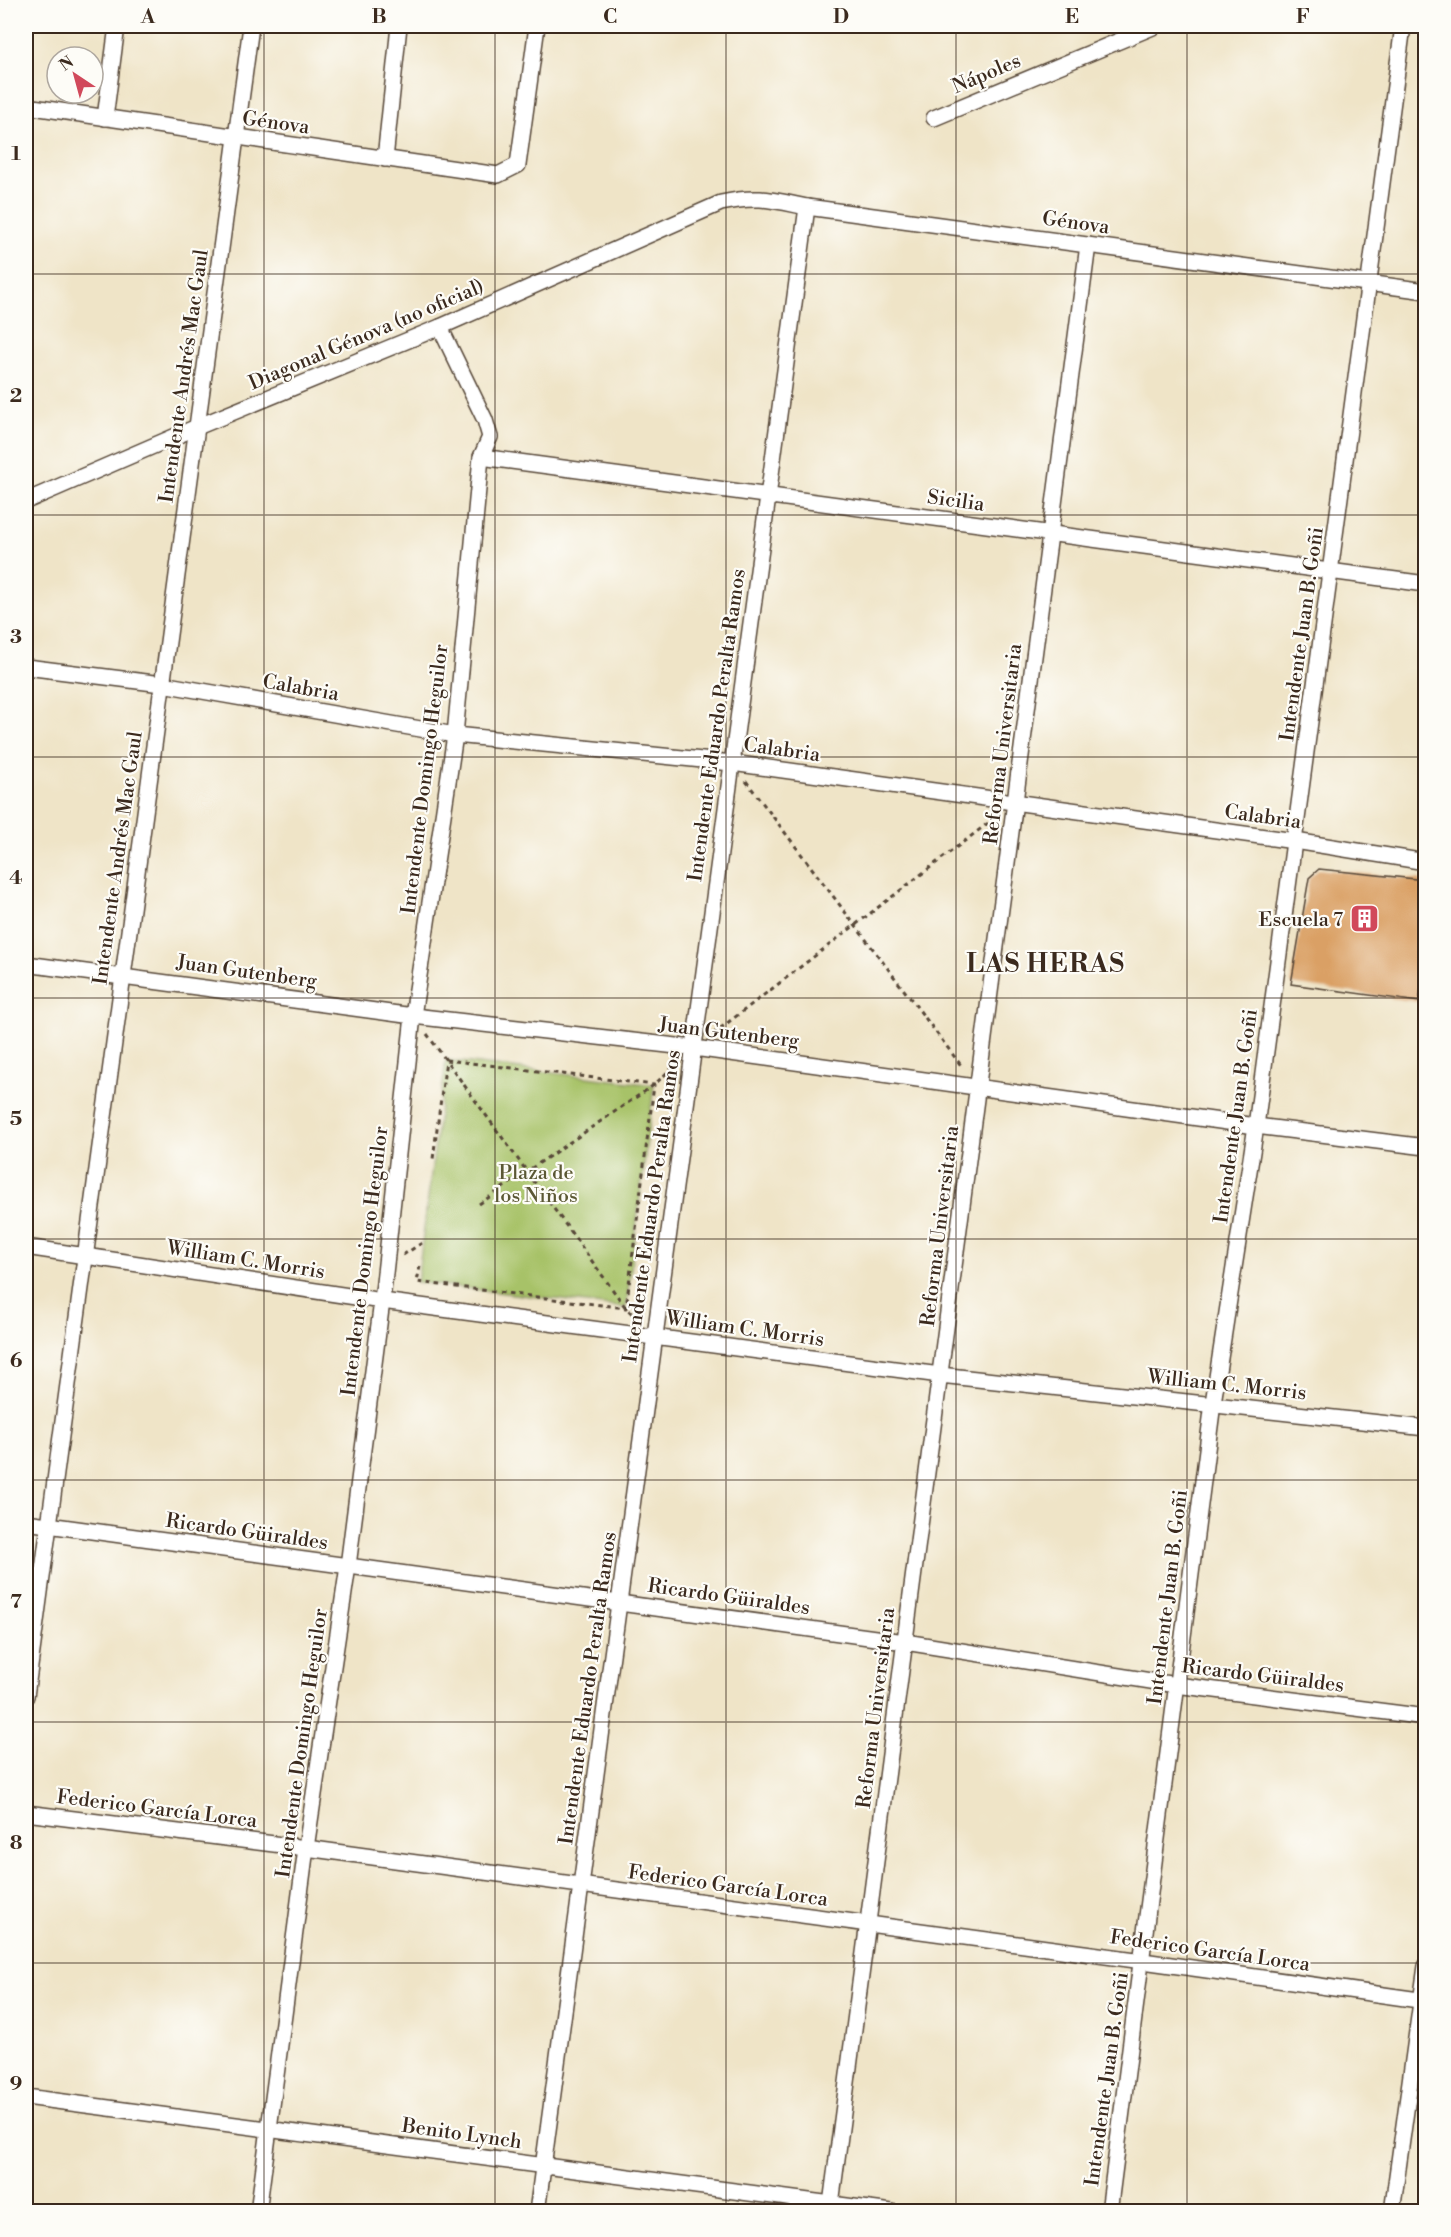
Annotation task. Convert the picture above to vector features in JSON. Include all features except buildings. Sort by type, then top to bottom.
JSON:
[{"type":"street","points":[[105,118],[117,26]]},
{"type":"street","name":"Intendente Andrés Mac Gaul","points":[[26,1696],[251,26]]},
{"type":"street","points":[[385,159],[399,26]]},
{"type":"street","name":"Génova","points":[[26,106],[498,176],[518,165],[537,26]]},
{"type":"street","name":"Nápoles","points":[[934,118],[1155,26]]},
{"type":"street","name":"Intendente Juan B. Goñi","points":[[1110,2211],[1176,1685],[1295,841],[1403,26]]},
{"type":"street","name":"Génova","points":[[721,203],[759,197],[807,207],[1425,291]]},
{"type":"street","name":"Diagonal Génova (no oficial)","points":[[26,501],[197,427],[440,327],[721,203]]},
{"type":"street","name":"Intendente Eduardo Peralta Ramos","points":[[537,2211],[807,207]]},
{"type":"street","name":"Reforma Universitaria","points":[[831,2207],[1088,245]]},
{"type":"street","name":"Intendente Domingo Heguilor","points":[[258,2211],[306,1848],[348,1566],[382,1301],[413,1016],[455,735],[481,458],[490,437],[485,420],[440,327]]},
{"type":"street","name":"Sicilia","points":[[481,458],[1425,584]]},
{"type":"street","name":"Calabria","points":[[26,667],[162,684],[455,735],[732,763],[1295,841],[1425,862]]},
{"type":"street","name":"Juan Gutenberg","points":[[26,964],[123,975],[413,1016],[694,1048],[1256,1126],[1425,1147]]},
{"type":"street","name":"William C. Morris","points":[[26,1247],[382,1301],[940,1375],[1214,1403],[1425,1428]]},
{"type":"street","name":"Ricardo Güiraldes","points":[[26,1522],[905,1642],[1176,1685],[1425,1716]]},
{"type":"street","name":"Federico García Lorca","points":[[26,1813],[306,1848],[1423,2001]]},
{"type":"street","points":[[1392,2211],[1423,2001],[1425,1966]]},
{"type":"street","name":"Benito Lynch","points":[[26,2097],[268,2128],[831,2207],[892,2211]]},
{"type":"path","points":[[732,763],[978,1087]]},
{"type":"path","points":[[479,1204],[654,1085],[694,1048],[1016,802]]},
{"type":"path","points":[[413,1016],[626,1308],[655,1337]]},
{"type":"path","points":[[446,1060],[654,1085]]},
{"type":"path","points":[[433,1159],[446,1060]]},
{"type":"path","points":[[626,1308],[654,1085]]},
{"type":"path","points":[[420,1266],[417,1282],[626,1308]]},
{"type":"green space","name":"Plaza de los Niños","points":[[446,1060],[654,1085],[626,1308],[417,1282]]},
{"type":"place","name":"Escuela 7","points":[[1364,919]]},
{"type":"district","name":"LAS HERAS","points":[[1046,963]]}]
